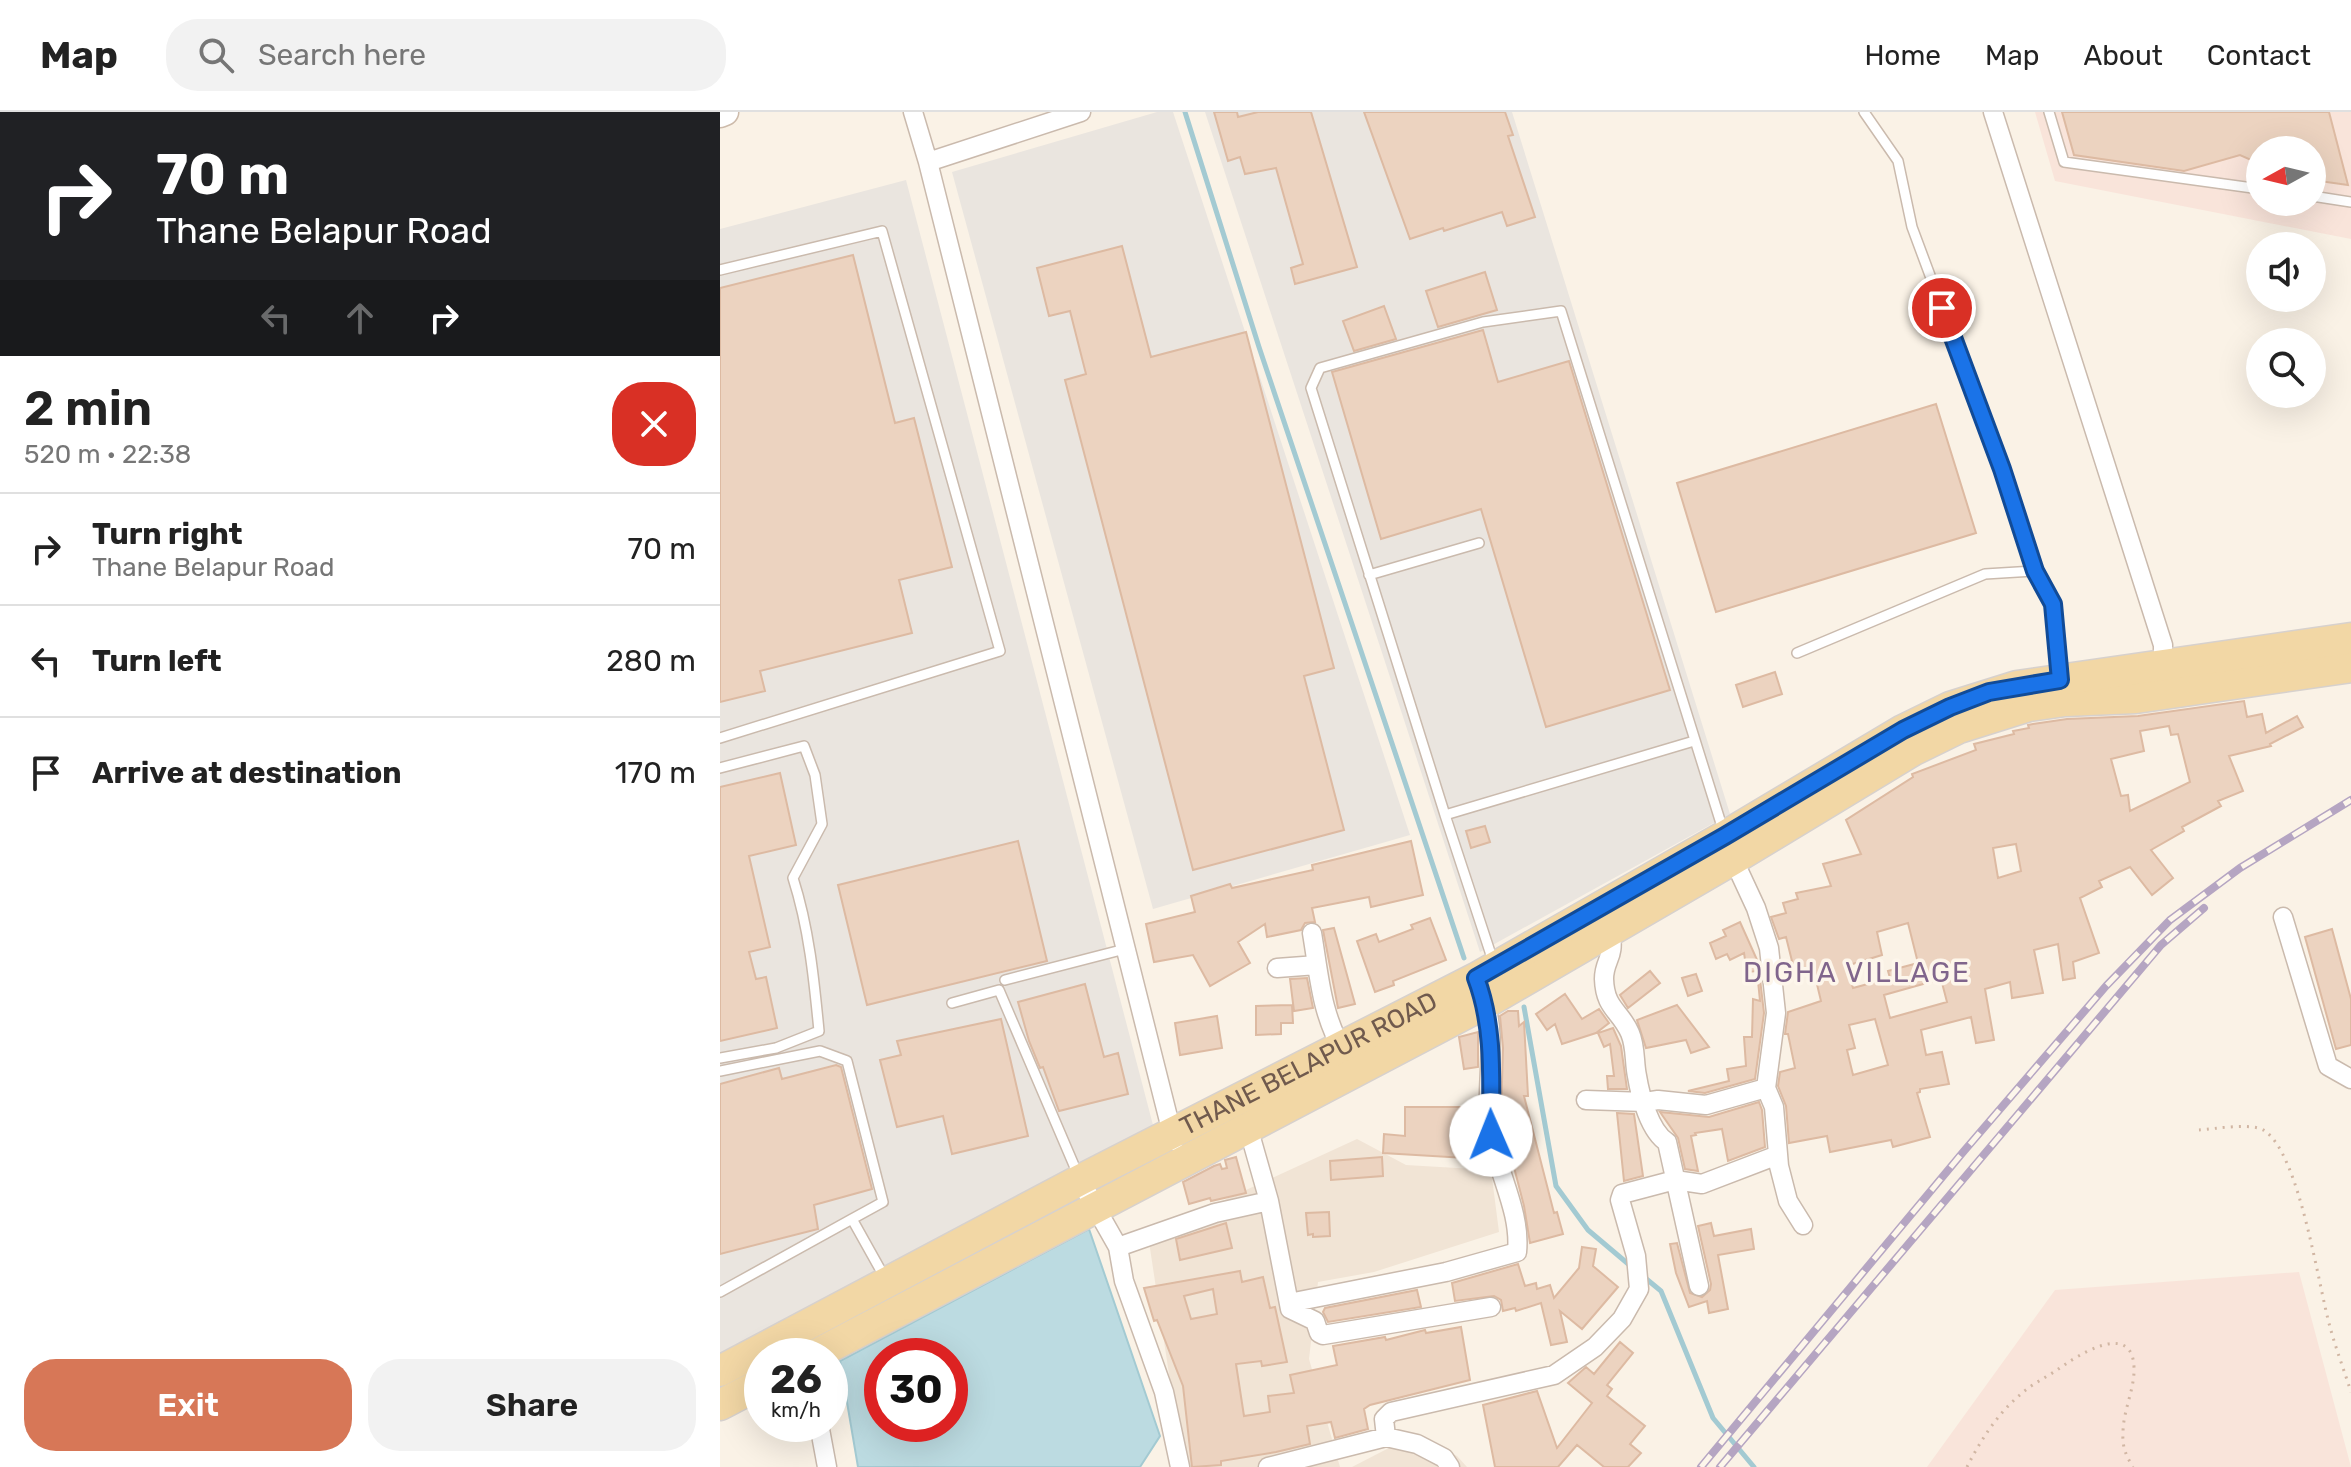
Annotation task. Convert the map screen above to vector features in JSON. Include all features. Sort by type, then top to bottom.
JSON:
[{"type":"main road","name":"THANE BELAPUR ROAD","points":[[847,1338],[1248,1127],[1348,1059],[1729,848],[1959,728],[2029,706],[2351,638]]},
{"type":"main road","name":"THANE BELAPUR ROAD","points":[[1485,983],[1610,931],[1903,730],[1989,692],[2060,680],[2163,679],[2351,667]]},
{"type":"main road","name":"THANE BELAPUR ROAD","points":[[720,1371],[1172,1134],[1348,1059]]},
{"type":"main road","points":[[720,1405],[744,1392]]},
{"type":"street","points":[[913,112],[1179,1163]]},
{"type":"street","points":[[928,162],[1081,112]]},
{"type":"street","points":[[1993,112],[2163,645],[2163,679]]},
{"type":"street","points":[[1729,848],[1756,908],[1769,948],[1776,1013],[1766,1088],[1774,1107],[1778,1155],[1788,1201],[1803,1225]]},
{"type":"street","points":[[2283,917],[2328,1066],[2351,1079]]},
{"type":"street","points":[[1610,931],[1614,948],[1604,975],[1607,1000],[1629,1032],[1645,1102],[1660,1138],[1667,1142],[1672,1156],[1699,1286]]},
{"type":"street","points":[[1312,933],[1321,999],[1329,1026],[1348,1059]]},
{"type":"street","points":[[1277,968],[1317,965]]},
{"type":"street","points":[[1289,1303],[1446,1272],[1517,1252],[1519,1233],[1491,1135],[1491,1050],[1485,983]]},
{"type":"street","points":[[1586,1100],[1658,1100],[1706,1105],[1766,1088]]},
{"type":"street","points":[[1248,1127],[1269,1201],[1290,1309],[1315,1321],[1319,1333],[1323,1335],[1491,1307]]},
{"type":"street","points":[[1386,1437],[1384,1419],[1391,1412],[1554,1375],[1595,1347],[1622,1319],[1639,1289],[1638,1272],[1620,1200],[1622,1194],[1675,1180],[1702,1184],[1778,1155]]},
{"type":"street","points":[[1080,1180],[1118,1247],[1124,1281],[1164,1392],[1180,1467]]},
{"type":"street","points":[[1118,1247],[1215,1213],[1269,1201]]},
{"type":"street","points":[[1268,1467],[1386,1437],[1417,1444],[1444,1458],[1450,1467]]},
{"type":"street","points":[[822,1442],[827,1467]]},
{"type":"lane","points":[[1864,112],[1898,161],[1912,227],[2002,469],[2035,571],[2053,604],[2060,680]]},
{"type":"lane","points":[[2049,112],[2064,162],[2246,187]]},
{"type":"lane","points":[[2326,198],[2351,202]]},
{"type":"lane","points":[[720,270],[882,231],[1000,651],[720,738]]},
{"type":"lane","points":[[1485,983],[1445,815],[1311,388],[1320,368],[1483,322],[1561,311],[1729,848]]},
{"type":"lane","points":[[1369,575],[1479,543]]},
{"type":"lane","points":[[1797,653],[1985,574],[2035,571]]},
{"type":"lane","points":[[1445,815],[1694,741]]},
{"type":"lane","points":[[720,768],[804,746],[815,775],[822,824],[793,878],[812,959],[819,1031],[776,1048],[720,1058]]},
{"type":"lane","points":[[1005,980],[1125,949]]},
{"type":"lane","points":[[952,1003],[999,990],[1080,1180]]},
{"type":"lane","points":[[720,1071],[820,1051],[847,1061],[883,1202],[720,1292]]},
{"type":"lane","points":[[852,1219],[887,1281]]},
{"type":"path","points":[[2199,1130],[2264,1129],[2278,1144],[2295,1182],[2330,1328],[2351,1392]]},
{"type":"path","points":[[1967,1467],[1980,1440],[2021,1394],[2083,1352],[2099,1345],[2117,1343],[2129,1351],[2134,1364],[2122,1435],[2125,1454],[2133,1467]]},
{"type":"shaded area","points":[[1157,112],[1173,112],[1410,835],[1153,909],[952,172]]},
{"type":"shaded area","points":[[1205,112],[1512,112],[1730,814],[1480,952]]},
{"type":"shaded area","points":[[2035,112],[2351,112],[2351,239],[2055,181]]},
{"type":"shaded area","points":[[906,180],[1154,1129],[720,1353],[720,229]]},
{"type":"shaded area","points":[[1357,1139],[1406,1165],[1491,1170],[1499,1232],[1374,1272],[1318,1282],[1309,1359],[1340,1467],[1183,1467],[1148,1235]]},
{"type":"shaded area","points":[[2299,1272],[2351,1467],[1927,1467],[2055,1290]]},
{"type":"shaded area","points":[[1414,1435],[1457,1456],[1467,1467],[1352,1467]]},
{"type":"water","points":[[1089,1229],[1160,1436],[1140,1467],[858,1467],[848,1408],[848,1357],[864,1348],[864,1442],[968,1442],[968,1338],[883,1338]]},
{"type":"building","points":[[1214,112],[1237,112],[1238,117],[1258,112],[1311,112],[1357,267],[1295,284],[1291,268],[1303,264],[1276,168],[1245,174],[1240,157],[1228,161]]},
{"type":"building","points":[[1364,112],[1505,112],[1513,135],[1508,136],[1535,217],[1507,226],[1502,212],[1410,239]]},
{"type":"building","points":[[2062,112],[2329,112],[2348,185],[2326,182],[2326,136],[2246,136],[2246,158],[2240,155],[2184,171],[2074,155]]},
{"type":"building","points":[[1122,246],[1151,357],[1246,332],[1334,668],[1304,676],[1344,830],[1193,870],[1065,380],[1086,374],[1070,311],[1049,316],[1037,268]]},
{"type":"building","points":[[853,255],[895,423],[914,418],[952,567],[899,580],[912,633],[760,671],[765,691],[720,702],[720,288]]},
{"type":"building","points":[[1485,272],[1497,310],[1438,327],[1426,291]]},
{"type":"building","points":[[1384,306],[1396,339],[1354,351],[1343,321]]},
{"type":"building","points":[[1483,330],[1498,382],[1569,361],[1670,690],[1546,727],[1481,509],[1381,539],[1332,372]]},
{"type":"building","points":[[1936,404],[1976,533],[1716,612],[1677,483]]},
{"type":"building","points":[[1775,672],[1782,694],[1743,707],[1736,685]]},
{"type":"building","points":[[2244,701],[2247,717],[2262,714],[2266,733],[2297,716],[2303,727],[2271,746],[2229,756],[2243,791],[2218,801],[2221,806],[2182,827],[2184,831],[2151,850],[2173,878],[2152,895],[2130,867],[2099,881],[2102,887],[2080,898],[2099,953],[2073,962],[2075,978],[2063,980],[2058,944],[2034,950],[2043,993],[2012,998],[2010,982],[1985,989],[1994,1040],[1976,1043],[1971,1017],[1921,1030],[1926,1055],[1942,1052],[1949,1084],[1920,1089],[1917,1093],[1930,1137],[1893,1147],[1891,1140],[1830,1152],[1827,1136],[1789,1143],[1786,1106],[1778,1086],[1780,1072],[1795,1068],[1788,1034],[1785,1034],[1788,1012],[1821,1001],[1815,976],[1811,977],[1809,971],[1784,977],[1783,963],[1792,961],[1786,937],[1779,939],[1771,917],[1786,913],[1783,903],[1798,899],[1796,893],[1831,886],[1823,864],[1861,854],[1846,820],[1913,777],[1912,774],[1976,750],[1974,744],[2014,734],[2013,731],[2029,728],[2028,725],[2033,724],[2067,719],[2138,716]],"holes":[[[2169,726],[2171,735],[2178,734],[2190,782],[2130,811],[2128,795],[2121,796],[2111,759],[2144,751],[2140,731]],[[2016,844],[2021,871],[1998,878],[1993,848]],[[1908,923],[1918,963],[1888,971],[1890,978],[1853,988],[1846,966],[1882,955],[1877,932]],[[1941,979],[1947,1002],[1890,1018],[1884,995]],[[1875,1019],[1888,1065],[1853,1075],[1847,1050],[1855,1048],[1849,1025]]]},
{"type":"building","points":[[780,773],[796,845],[749,856],[770,947],[749,952],[756,979],[766,977],[777,1028],[720,1041],[720,787]]},
{"type":"building","points":[[1485,826],[1490,842],[1471,848],[1466,831]]},
{"type":"building","points":[[1018,841],[1047,961],[867,1005],[838,885]]},
{"type":"building","points":[[1411,841],[1423,895],[1371,907],[1369,897],[1312,908],[1315,922],[1305,923],[1301,930],[1267,937],[1265,924],[1238,942],[1250,963],[1210,986],[1193,955],[1154,962],[1146,924],[1195,912],[1191,896],[1230,884],[1232,888],[1313,870],[1312,865]]},
{"type":"building","points":[[1430,918],[1446,960],[1393,981],[1394,985],[1375,992],[1357,941],[1376,934],[1379,942],[1413,929],[1411,925]]},
{"type":"building","points":[[1740,922],[1758,962],[1764,1013],[1755,1079],[1705,1093],[1688,1091],[1729,1081],[1727,1069],[1746,1066],[1744,1037],[1752,1037],[1753,999],[1760,1001],[1757,971],[1747,972],[1744,953],[1730,960],[1727,954],[1716,959],[1710,943],[1726,936],[1723,930]]},
{"type":"building","points":[[1334,928],[1355,1004],[1338,1008],[1323,930]]},
{"type":"building","points":[[2332,929],[2351,999],[2351,1045],[2336,1049],[2305,937]]},
{"type":"building","points":[[1650,971],[1660,983],[1628,1008],[1620,995]]},
{"type":"building","points":[[1696,974],[1702,991],[1688,996],[1682,978]]},
{"type":"building","points":[[1307,978],[1313,1008],[1294,1011],[1290,979]]},
{"type":"building","points":[[1085,984],[1104,1057],[1118,1053],[1128,1094],[1059,1111],[1043,1067],[1040,1068],[1029,1041],[1018,1002]]},
{"type":"building","points":[[1565,994],[1582,1019],[1599,1009],[1609,1023],[1596,1033],[1562,1044],[1555,1024],[1547,1030],[1536,1014]]},
{"type":"building","points":[[1292,1005],[1293,1023],[1281,1023],[1281,1034],[1256,1035],[1256,1006]]},
{"type":"building","points":[[1677,1005],[1709,1047],[1691,1053],[1686,1040],[1646,1048],[1637,1020]]},
{"type":"building","points":[[1508,1011],[1518,1011],[1519,1026],[1524,1022],[1528,1096],[1524,1096],[1554,1213],[1557,1212],[1563,1234],[1530,1243],[1524,1206],[1501,1117],[1503,1048],[1500,1016]]},
{"type":"building","points":[[1217,1016],[1222,1048],[1180,1055],[1175,1023]]},
{"type":"building","points":[[1001,1019],[1028,1136],[952,1154],[943,1116],[897,1127],[880,1060],[901,1055],[897,1041]]},
{"type":"building","points":[[1613,1028],[1621,1046],[1627,1089],[1608,1089],[1607,1076],[1614,1076],[1610,1044],[1604,1047],[1598,1033]]},
{"type":"building","points":[[1478,1032],[1478,1067],[1464,1069],[1459,1037]]},
{"type":"building","points":[[836,1065],[841,1067],[872,1189],[814,1205],[818,1229],[720,1254],[720,1084],[779,1068],[782,1079]]},
{"type":"building","points":[[1759,1102],[1765,1147],[1728,1161],[1722,1129],[1695,1133],[1691,1136],[1698,1171],[1685,1169],[1678,1138],[1660,1112],[1709,1117]]},
{"type":"building","points":[[1405,1107],[1477,1107],[1482,1159],[1383,1153],[1384,1134],[1405,1136]]},
{"type":"building","points":[[1617,1113],[1634,1114],[1643,1176],[1624,1181]]},
{"type":"building","points":[[1236,1157],[1246,1193],[1189,1204],[1183,1182],[1220,1164],[1222,1169],[1227,1168],[1225,1160]]},
{"type":"building","points":[[1382,1157],[1383,1176],[1331,1180],[1330,1161]]},
{"type":"building","points":[[1329,1212],[1330,1236],[1308,1235],[1306,1213]]},
{"type":"building","points":[[1226,1223],[1232,1248],[1180,1260],[1176,1239]]},
{"type":"building","points":[[1711,1223],[1714,1236],[1751,1229],[1754,1249],[1718,1255],[1728,1309],[1709,1313],[1707,1301],[1689,1307],[1676,1273],[1670,1244],[1677,1243],[1690,1293],[1702,1297],[1710,1290],[1711,1284],[1698,1226]]},
{"type":"building","points":[[1582,1247],[1596,1249],[1593,1266],[1618,1287],[1582,1329],[1560,1311],[1567,1342],[1551,1345],[1541,1303],[1516,1311],[1515,1308],[1503,1311],[1501,1300],[1494,1296],[1455,1301],[1452,1283],[1518,1264],[1525,1286],[1536,1283],[1537,1289],[1550,1285],[1554,1298],[1579,1268]]},
{"type":"building","points":[[1240,1271],[1242,1282],[1263,1277],[1270,1308],[1275,1307],[1287,1362],[1262,1366],[1261,1361],[1236,1364],[1244,1416],[1270,1412],[1268,1396],[1294,1393],[1290,1375],[1337,1365],[1333,1346],[1385,1337],[1386,1340],[1425,1330],[1426,1333],[1461,1327],[1470,1380],[1370,1405],[1364,1409],[1368,1429],[1335,1438],[1331,1422],[1307,1426],[1310,1444],[1221,1461],[1221,1465],[1192,1467],[1183,1386],[1157,1320],[1154,1321],[1144,1288]],"holes":[[[1213,1289],[1217,1314],[1191,1319],[1184,1296]]]},
{"type":"building","points":[[1417,1290],[1421,1307],[1328,1322],[1323,1312],[1325,1308]]},
{"type":"building","points":[[1620,1342],[1633,1353],[1607,1385],[1612,1389],[1607,1396],[1645,1426],[1630,1444],[1641,1453],[1628,1467],[1604,1467],[1577,1445],[1558,1467],[1495,1467],[1483,1405],[1537,1391],[1557,1448],[1592,1403],[1568,1383],[1586,1367],[1594,1374]]},
{"type":"waterway","points":[[1185,112],[1259,347],[1464,958]]},
{"type":"waterway","points":[[1524,1007],[1556,1186],[1588,1230],[1633,1268]]},
{"type":"waterway","points":[[1644,1277],[1661,1291],[1713,1418],[1754,1467]]},
{"type":"railway","points":[[1701,1467],[1964,1151],[2106,986],[2170,920],[2240,868],[2351,800]]},
{"type":"railway","points":[[1720,1467],[2161,945],[2204,908]]},
{"type":"district","name":"DIGHA VILLAGE","points":[[1857,972]]},
{"type":"route","points":[[1491,1135],[1491,1050],[1486,1003],[1476,978],[1903,730],[1989,692],[2060,680],[2053,604],[2035,571],[2002,469],[1942,308]]}]
